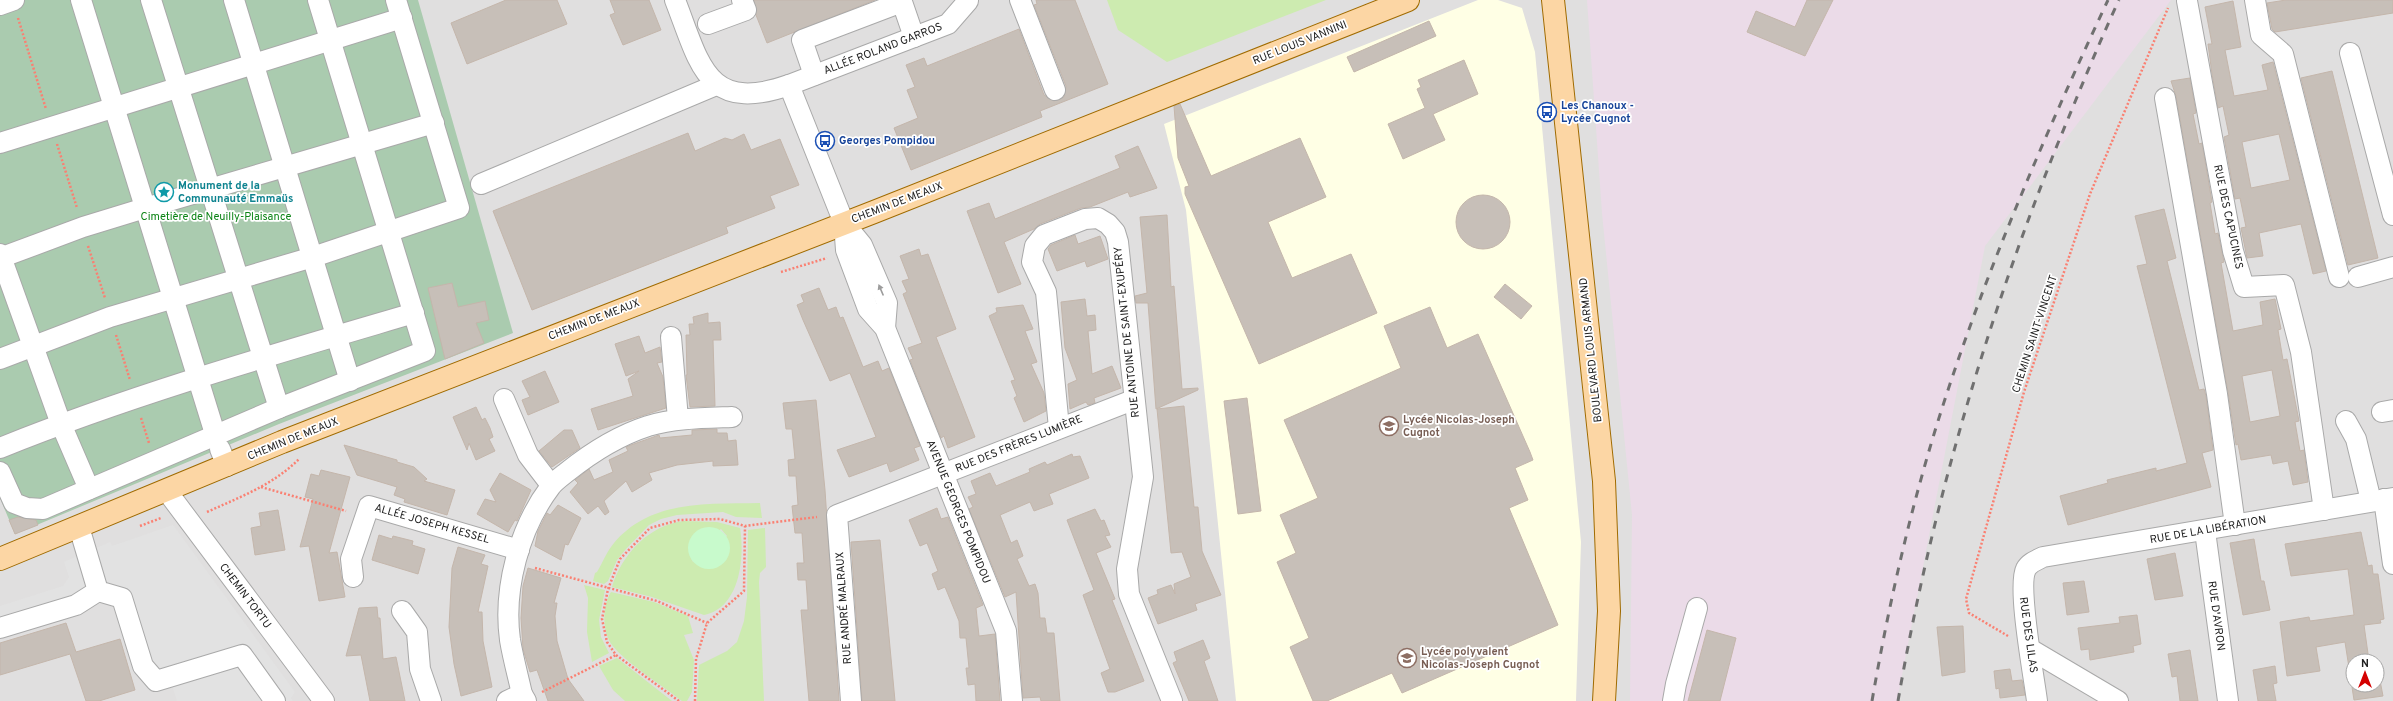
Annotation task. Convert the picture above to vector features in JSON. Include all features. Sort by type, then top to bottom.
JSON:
[{"type":"main road","name":"RUE LOUIS VANNINI","points":[[1191,86],[1408,0]]},
{"type":"main road","name":"BOULEVARD LOUIS ARMAND","points":[[1553,0],[1604,481],[1609,611],[1604,701]]},
{"type":"main road","name":"CHEMIN DE MEAUX","points":[[2,554],[79,527],[166,490],[219,447],[282,442],[1191,86]]},
{"type":"street","points":[[0,5],[14,0]]},
{"type":"street","points":[[81,0],[113,109],[219,447]]},
{"type":"street","points":[[151,0],[279,408]]},
{"type":"street","points":[[234,0],[350,381]]},
{"type":"street","points":[[0,472],[14,503],[27,508],[43,509],[89,489],[219,447],[279,408],[425,351],[318,0]]},
{"type":"street","points":[[481,184],[716,85],[700,63],[675,0]]},
{"type":"street","points":[[708,24],[746,10],[742,0]]},
{"type":"street","name":"ALLÉE ROLAND GARROS","points":[[716,85],[738,94],[766,93],[948,24],[969,0]]},
{"type":"street","points":[[1020,0],[1055,90]]},
{"type":"street","name":"RUE DES CAPUCINES","points":[[2187,0],[2233,251],[2244,287],[2284,285],[2301,352],[2324,510]]},
{"type":"street","points":[[2256,0],[2261,35],[2283,54],[2349,277],[2393,267]]},
{"type":"street","points":[[814,75],[802,40],[902,2],[914,37]]},
{"type":"street","points":[[0,143],[113,109],[178,87],[254,66],[330,41],[399,9],[459,208],[313,257],[110,317],[0,359]]},
{"type":"street","points":[[2350,53],[2393,215]]},
{"type":"street","name":"AVENUE GEORGES POMPIDOU","points":[[789,85],[844,223],[862,245],[887,303],[886,328],[1006,631],[1012,701]]},
{"type":"street","points":[[2165,98],[2217,394],[2235,525]]},
{"type":"street","points":[[89,489],[61,424],[0,256],[83,227],[210,188],[286,168],[434,123]]},
{"type":"street","name":"RUE ANTOINE DE SAINT-EXUPÉRY","points":[[1059,428],[1046,292],[1032,262],[1035,246],[1044,235],[1085,219],[1098,218],[1108,224],[1115,232],[1118,242],[1133,400],[1143,477],[1127,569],[1129,594],[1172,701]]},
{"type":"street","points":[[0,448],[61,424],[263,359],[414,313]]},
{"type":"street","points":[[671,337],[678,419]]},
{"type":"street","points":[[504,399],[528,455],[551,485]]},
{"type":"street","name":"RUE DES FRÈRES LUMIÈRE","points":[[837,515],[1133,400]]},
{"type":"street","points":[[520,699],[510,640],[510,585],[517,556],[532,517],[551,485],[580,461],[612,440],[649,426],[678,419],[732,417]]},
{"type":"street","points":[[2346,420],[2383,499],[2393,564]]},
{"type":"street","name":"CHEMIN TORTU","points":[[166,490],[319,699]]},
{"type":"street","name":"RUE DE LA LIBÉRATION","points":[[2026,569],[2033,562],[2043,557],[2205,531],[2383,499]]},
{"type":"street","name":"ALLÉE JOSEPH KESSEL","points":[[353,577],[351,559],[369,506],[517,556]]},
{"type":"street","name":"RUE ANDRÉ MALRAUX","points":[[837,515],[851,701]]},
{"type":"street","points":[[79,527],[98,591]]},
{"type":"street","name":"RUE D'AVRON","points":[[2205,531],[2228,701]]},
{"type":"street","name":"RUE DES LILAS","points":[[2026,569],[2022,592],[2037,701]]},
{"type":"street","points":[[0,628],[76,605],[98,591],[122,598],[143,666],[156,680],[242,655],[275,701]]},
{"type":"street","points":[[1673,701],[1676,684],[1697,608]]},
{"type":"street","points":[[402,611],[417,632],[420,670],[431,701]]},
{"type":"street","points":[[2030,649],[2118,701]]},
{"type":"path","name":"CHEMIN SAINT-VINCENT","points":[[2030,649],[1969,613],[1966,599],[2024,392],[2086,209],[2168,7]]},
{"type":"path","points":[[134,527],[170,515],[189,520],[261,487],[366,517]]},
{"type":"path","points":[[679,701],[616,655],[607,642],[602,619],[608,589],[620,559],[650,528],[679,520],[720,519],[745,526],[837,515]]},
{"type":"path","points":[[695,701],[696,659],[707,622],[744,591],[745,526]]},
{"type":"path","points":[[517,556],[608,589],[657,601],[707,622]]},
{"type":"path","points":[[520,699],[616,655]]},
{"type":"shaded area","points":[[0,0],[2393,0],[2393,701],[0,701]]},
{"type":"shaded area","name":"Lycée Nicolas-Joseph Cugnot","points":[[1478,0],[1498,0],[1522,8],[1535,52],[1581,542],[1576,701],[1236,701],[1186,210],[1164,124]]},
{"type":"shaded area","points":[[1587,0],[2171,0],[1985,246],[1897,701],[1630,701],[1632,515],[1602,213]]},
{"type":"shaded area","points":[[173,525],[295,692],[291,698],[293,701],[177,701],[172,685],[166,685],[118,606],[106,602],[0,633],[0,606],[63,586],[69,577],[64,562],[110,542],[112,546]]},
{"type":"green space","name":"Cimetière de Neuilly-Plaisance","points":[[0,0],[418,0],[513,333],[279,424],[15,534],[0,498]]},
{"type":"green space","points":[[1107,0],[1326,0],[1167,62],[1118,30]]},
{"type":"green space","points":[[760,503],[762,518],[736,517],[723,512],[677,515],[661,519],[649,525],[626,549],[617,560],[608,581],[604,584],[593,581],[595,573],[614,543],[629,529],[645,518],[663,511],[701,504]]},
{"type":"green space","points":[[684,521],[717,522],[740,528],[742,553],[737,580],[733,592],[726,603],[716,610],[704,615],[652,597],[612,587],[623,563],[639,543],[659,528]],"holes":[[[721,529],[727,536],[693,562],[689,553]]]},
{"type":"green space","points":[[705,527],[713,527],[724,533],[730,544],[730,552],[724,563],[713,569],[705,569],[694,563],[688,552],[688,544],[694,533]]},
{"type":"green space","points":[[765,528],[766,567],[760,573],[759,582],[764,701],[697,701],[699,665],[727,651],[737,642],[744,621],[747,597],[748,530]]},
{"type":"green space","points":[[584,585],[605,590],[599,620],[601,637],[609,653],[592,662],[587,632],[588,598]]},
{"type":"green space","points":[[611,592],[654,602],[688,616],[693,633],[684,635],[694,660],[692,692],[687,701],[682,701],[626,660],[612,645],[606,633],[604,618],[606,604]]},
{"type":"green space","points":[[617,658],[672,701],[625,701],[613,690],[599,666]]},
{"type":"building","points":[[506,0],[557,0],[567,24],[467,64],[451,23]]},
{"type":"building","points":[[610,0],[649,0],[661,30],[623,45],[610,15],[615,13]]},
{"type":"building","points":[[754,0],[875,0],[767,43],[756,15]]},
{"type":"building","points":[[1036,0],[1075,0],[1108,84],[1040,111],[1042,117],[911,170],[894,128],[918,118],[907,90],[915,87],[906,65],[924,58],[927,66],[1019,29],[1044,95],[1054,101],[1064,97],[1066,86],[1034,5],[1037,4]]},
{"type":"building","points":[[1807,0],[1833,0],[1805,56],[1747,32],[1756,11],[1795,27]]},
{"type":"building","points":[[2286,0],[2393,0],[2393,13],[2275,32],[2272,29],[2267,3]]},
{"type":"building","points":[[2233,1],[2241,47],[2225,50],[2234,96],[2268,90],[2262,65],[2273,62],[2326,271],[2313,274],[2301,224],[2259,233],[2263,256],[2247,258],[2241,228],[2246,227],[2240,198],[2235,199],[2224,137],[2229,135],[2223,106],[2218,108],[2212,74],[2208,44],[2212,44],[2205,7]],"holes":[[[2279,134],[2290,180],[2251,188],[2242,142]]]},
{"type":"building","points":[[1429,21],[1436,36],[1354,72],[1347,57]]},
{"type":"building","points":[[1464,60],[1478,94],[1433,114],[1445,140],[1403,159],[1388,124],[1425,108],[1417,89],[1421,87],[1418,80]]},
{"type":"building","points":[[2332,71],[2378,258],[2348,265],[2301,78]]},
{"type":"building","points":[[2190,78],[2196,113],[2193,114],[2199,144],[2202,143],[2212,202],[2210,203],[2215,234],[2218,233],[2224,262],[2221,263],[2233,331],[2263,325],[2260,302],[2275,299],[2281,329],[2278,330],[2283,360],[2287,359],[2299,421],[2295,422],[2300,451],[2304,450],[2308,482],[2293,485],[2288,461],[2273,464],[2271,455],[2241,460],[2238,444],[2236,445],[2176,96],[2171,81]],"holes":[[[2272,370],[2280,416],[2250,422],[2242,376]]]},
{"type":"building","points":[[1180,104],[1211,176],[1300,138],[1326,197],[1268,222],[1292,278],[1351,254],[1377,313],[1259,364],[1185,194],[1185,187],[1189,186],[1178,158],[1174,106]]},
{"type":"building","points":[[688,133],[695,151],[725,138],[732,140],[744,134],[751,150],[780,139],[799,185],[770,196],[775,208],[726,227],[728,233],[532,310],[493,211]]},
{"type":"building","points":[[1138,146],[1157,188],[1130,197],[1128,192],[1090,207],[1081,208],[1040,224],[1034,229],[1004,242],[1021,284],[998,293],[967,211],[989,203],[995,219],[1120,168],[1115,156]]},
{"type":"building","points":[[1483,195],[1493,197],[1502,203],[1508,212],[1510,222],[1508,232],[1502,241],[1493,247],[1483,249],[1473,247],[1464,241],[1458,232],[1456,222],[1458,212],[1464,203],[1473,197]]},
{"type":"building","points":[[2164,209],[2176,258],[2167,261],[2199,390],[2204,389],[2206,396],[2213,450],[2202,453],[2211,487],[2068,525],[2060,496],[2108,483],[2107,480],[2156,468],[2156,471],[2187,463],[2137,266],[2147,264],[2135,216]]},
{"type":"building","points":[[1167,215],[1171,287],[1174,286],[1182,389],[1198,388],[1198,390],[1156,409],[1148,303],[1136,303],[1135,296],[1147,293],[1140,217]]},
{"type":"building","points":[[1075,235],[1078,244],[1100,236],[1108,259],[1087,267],[1085,261],[1057,271],[1048,249],[1051,245]]},
{"type":"building","points":[[919,249],[921,256],[928,254],[956,329],[936,337],[975,437],[948,448],[944,436],[941,438],[910,360],[913,359],[908,348],[922,343],[903,294],[907,292],[902,281],[909,279],[900,256]]},
{"type":"building","points":[[452,283],[458,307],[485,301],[489,320],[476,323],[484,343],[445,359],[428,288]]},
{"type":"building","points":[[1505,284],[1532,306],[1521,319],[1494,297]]},
{"type":"building","points":[[819,288],[828,310],[836,307],[840,318],[843,317],[863,367],[878,361],[882,371],[889,368],[920,446],[914,448],[919,460],[890,472],[887,463],[849,477],[837,450],[876,437],[850,373],[830,381],[797,305],[804,302],[801,295]]},
{"type":"building","points":[[1085,299],[1087,316],[1095,315],[1096,330],[1088,331],[1092,374],[1112,366],[1121,388],[1094,398],[1095,403],[1088,405],[1086,402],[1070,409],[1068,384],[1077,380],[1065,348],[1061,302]]},
{"type":"building","points":[[1023,305],[1033,329],[1025,331],[1037,362],[1031,364],[1044,393],[1046,411],[1024,422],[1014,398],[1017,396],[1011,381],[1015,380],[989,316],[997,312],[996,308]]},
{"type":"building","points":[[1430,307],[1447,348],[1478,334],[1530,452],[1533,460],[1515,468],[1528,500],[1509,508],[1558,625],[1402,693],[1392,673],[1327,701],[1313,701],[1290,647],[1309,638],[1277,562],[1296,553],[1280,515],[1318,498],[1284,420],[1401,368],[1384,326]]},
{"type":"building","points":[[708,313],[708,323],[720,322],[721,340],[713,340],[715,406],[690,407],[686,375],[686,335],[690,335],[689,324],[694,324],[693,317]]},
{"type":"building","points":[[639,336],[645,353],[660,347],[662,362],[657,363],[663,377],[666,408],[598,430],[591,409],[633,396],[628,379],[639,371],[626,376],[615,344]]},
{"type":"building","points":[[545,371],[559,402],[528,415],[522,400],[530,397],[522,381]]},
{"type":"building","points":[[1247,398],[1261,511],[1238,514],[1224,401]]},
{"type":"building","points":[[816,400],[825,490],[839,701],[809,701],[801,610],[808,610],[806,580],[798,580],[797,563],[804,563],[802,533],[795,533],[792,506],[798,505],[796,476],[789,476],[788,460],[795,459],[792,429],[786,429],[783,403]]},
{"type":"building","points":[[1184,406],[1194,507],[1198,507],[1202,551],[1221,595],[1195,604],[1197,610],[1158,624],[1148,598],[1158,594],[1157,590],[1171,585],[1175,594],[1174,584],[1191,577],[1182,552],[1171,553],[1157,409]]},
{"type":"building","points":[[476,407],[482,420],[485,418],[490,428],[493,437],[489,439],[495,451],[476,460],[469,443],[467,450],[453,417]]},
{"type":"building","points":[[717,429],[717,433],[727,433],[728,441],[736,440],[738,465],[713,466],[713,461],[677,465],[649,473],[652,480],[632,492],[626,481],[604,501],[609,512],[605,515],[598,506],[588,514],[570,492],[578,483],[575,480],[589,469],[594,480],[613,472],[609,460],[628,451],[626,447],[659,435],[660,438],[692,435],[692,430]]},
{"type":"building","points":[[564,430],[572,430],[580,448],[552,467],[539,451]]},
{"type":"building","points":[[344,445],[397,460],[397,462],[414,467],[427,479],[424,481],[455,490],[447,515],[404,502],[405,499],[394,495],[397,487],[357,475]]},
{"type":"building","points":[[1072,454],[1073,457],[1080,456],[1089,478],[1049,494],[1053,504],[1034,511],[1030,502],[1000,515],[1011,543],[1017,540],[1023,556],[1017,559],[1029,586],[1035,584],[1038,593],[1040,618],[1045,618],[1047,633],[1054,633],[1060,701],[1041,701],[1040,697],[1023,698],[1016,592],[1005,597],[969,509],[973,507],[968,497],[976,494],[971,481],[990,473],[996,486],[1030,472],[1029,469],[1045,462],[1047,465]]},
{"type":"building","points":[[321,470],[350,477],[329,553],[337,552],[345,597],[319,601],[309,546],[300,547],[313,499],[305,497],[311,474],[319,476]]},
{"type":"building","points":[[500,473],[531,490],[517,521],[515,520],[508,532],[477,514],[485,499],[496,502],[490,490]]},
{"type":"building","points":[[558,505],[581,518],[568,545],[565,544],[561,560],[535,546],[538,531],[547,513],[550,515]]},
{"type":"building","points":[[937,508],[941,519],[948,517],[983,605],[976,608],[979,636],[995,634],[1000,701],[976,701],[975,684],[968,685],[966,668],[969,668],[966,638],[960,638],[959,621],[945,587],[938,590],[932,574],[938,571],[927,543],[920,546],[909,520]]},
{"type":"building","points":[[1095,509],[1101,521],[1104,520],[1110,535],[1105,536],[1111,547],[1096,553],[1115,599],[1112,600],[1144,681],[1115,692],[1108,692],[1101,673],[1110,669],[1083,595],[1094,590],[1067,520]]},
{"type":"building","points":[[278,510],[285,550],[255,555],[251,528],[261,526],[259,513]]},
{"type":"building","points":[[18,517],[36,520],[38,525],[15,534],[9,520]]},
{"type":"building","points":[[2361,532],[2368,566],[2372,565],[2373,574],[2378,574],[2384,619],[2380,620],[2381,623],[2364,625],[2368,653],[2347,653],[2345,642],[2316,647],[2320,671],[2287,676],[2280,622],[2309,617],[2310,621],[2354,615],[2348,569],[2291,576],[2285,544]]},
{"type":"building","points":[[379,535],[392,539],[393,536],[413,541],[412,545],[425,549],[418,574],[372,560]]},
{"type":"building","points":[[2254,539],[2261,581],[2264,581],[2270,610],[2243,615],[2230,543]]},
{"type":"building","points":[[880,540],[895,701],[862,701],[851,542]]},
{"type":"building","points":[[458,547],[485,555],[481,564],[488,566],[478,612],[482,612],[483,641],[492,687],[461,696],[454,664],[449,627],[452,568]]},
{"type":"building","points":[[2175,553],[2183,596],[2155,600],[2147,559]]},
{"type":"building","points":[[528,568],[561,578],[554,603],[557,603],[555,616],[557,641],[568,679],[584,701],[548,701],[537,670],[530,672],[523,649],[521,618],[523,586]]},
{"type":"building","points":[[2084,581],[2089,612],[2067,615],[2063,583]]},
{"type":"building","points":[[377,607],[378,618],[380,618],[383,659],[396,657],[405,701],[370,701],[361,655],[346,656],[359,608]]},
{"type":"building","points":[[2137,615],[2141,644],[2133,646],[2134,652],[2090,660],[2089,649],[2081,650],[2078,628],[2120,623],[2119,617]]},
{"type":"building","points":[[66,623],[76,652],[120,639],[135,690],[99,701],[86,701],[70,654],[0,675],[0,643]]},
{"type":"building","points":[[1963,626],[1965,672],[1942,676],[1937,627]]},
{"type":"building","points":[[1707,630],[1736,638],[1720,701],[1688,701]]},
{"type":"building","points":[[1203,640],[1210,658],[1204,661],[1218,701],[1189,701],[1173,663],[1177,661],[1174,652]]},
{"type":"building","points":[[2190,650],[2198,701],[2180,701],[2177,676],[2172,677],[2168,654]]},
{"type":"building","points":[[2275,666],[2277,683],[2273,684],[2276,701],[2258,701],[2253,670]]},
{"type":"building","points":[[2010,669],[2012,681],[2022,680],[2025,695],[2000,698],[1999,688],[1996,689],[1994,671]]},
{"type":"building","points":[[2353,693],[2382,693],[2383,696],[2354,700]]},
{"type":"railway","points":[[1872,701],[1904,546],[1924,469],[1947,393],[2001,244],[2042,145],[2108,0]]},
{"type":"railway","points":[[1898,701],[1911,630],[1944,488],[1984,348],[2007,279],[2058,143],[2119,0]]},
{"type":"place","name":"Les Chanoux - Lycée Cugnot","points":[[1547,112]]},
{"type":"place","name":"Georges Pompidou","points":[[825,141]]},
{"type":"place","name":"Monument de la Communauté Emmaüs","points":[[164,192]]},
{"type":"place","name":"Lycée Nicolas-Joseph Cugnot","points":[[1389,426]]},
{"type":"place","name":"Lycée polyvalent Nicolas-Joseph Cugnot","points":[[1407,658]]}]
